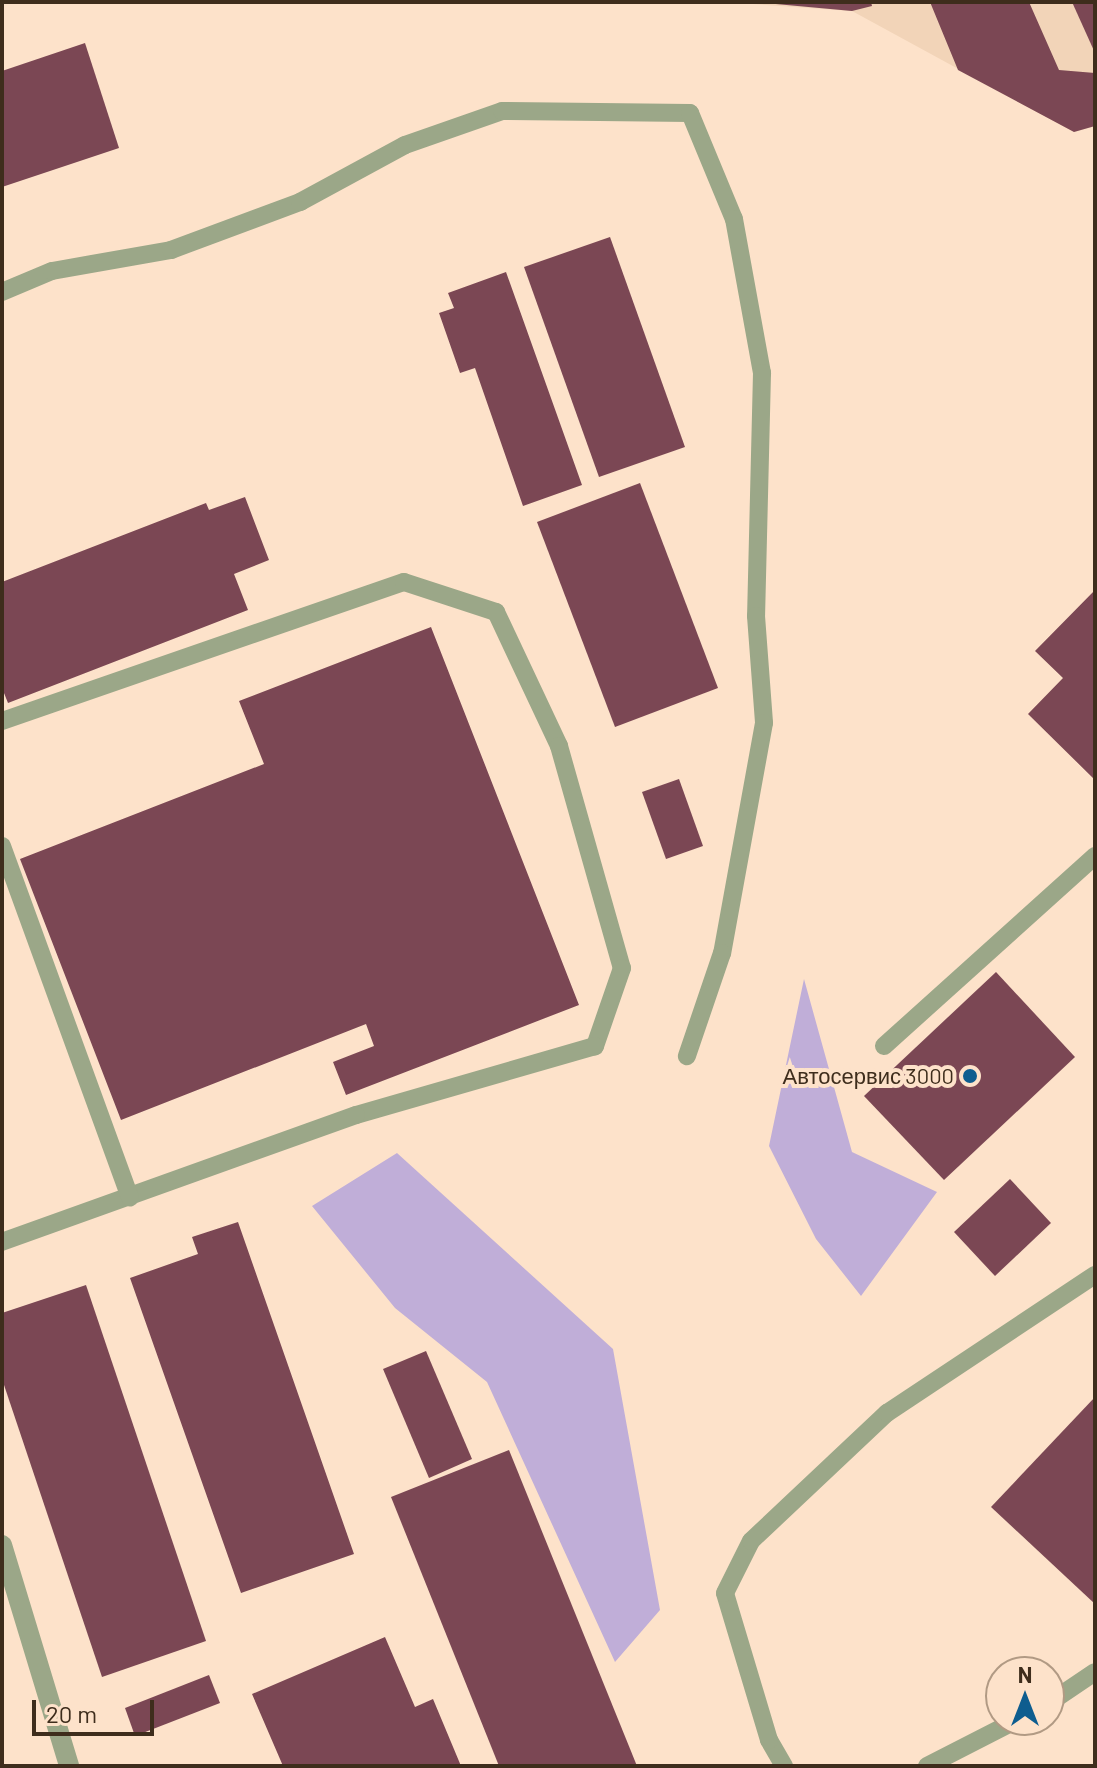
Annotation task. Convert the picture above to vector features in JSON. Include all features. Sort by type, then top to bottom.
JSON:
[{"type":"street","points":[[4,1555],[69,1766]]},
{"type":"lane","points":[[2,292],[52,271],[171,250],[300,202],[405,145],[502,111],[690,113],[734,219],[762,373],[756,616],[764,723],[722,953],[687,1056]]},
{"type":"lane","points":[[2,721],[404,582],[496,612],[559,746],[622,968],[595,1046],[356,1115],[2,1242]]},
{"type":"lane","points":[[2,846],[130,1197]]},
{"type":"lane","points":[[884,1046],[1095,856]]},
{"type":"lane","points":[[784,1766],[769,1740],[725,1593],[751,1541],[887,1413],[1095,1275]]},
{"type":"lane","points":[[1065,1692],[1095,1672]]},
{"type":"lane","points":[[927,1766],[986,1736]]},
{"type":"shaded area","points":[[723,2],[1095,2],[1095,126],[1074,132],[852,11]]},
{"type":"shaded area","points":[[804,979],[852,1152],[937,1192],[861,1296],[816,1239],[769,1146]]},
{"type":"shaded area","points":[[397,1153],[613,1349],[660,1610],[615,1662],[487,1382],[395,1308],[312,1206]]},
{"type":"building","points":[[755,2],[871,2],[872,6],[852,11]]},
{"type":"building","points":[[930,2],[1029,2],[1059,70],[1095,73],[1095,126],[1074,132],[958,70]]},
{"type":"building","points":[[1072,2],[1095,2],[1095,53]]},
{"type":"building","points":[[85,43],[119,148],[2,187],[2,71]]},
{"type":"building","points":[[610,237],[685,447],[599,477],[524,267]]},
{"type":"building","points":[[506,272],[582,485],[523,506],[475,368],[460,373],[439,313],[454,308],[448,293]]},
{"type":"building","points":[[640,483],[718,688],[615,727],[537,522]]},
{"type":"building","points":[[245,497],[269,560],[234,574],[248,610],[8,703],[2,688],[2,582],[206,503],[209,510]]},
{"type":"building","points":[[1095,590],[1095,780],[1028,714],[1063,678],[1035,651]]},
{"type":"building","points":[[431,627],[579,1005],[346,1095],[333,1062],[374,1046],[366,1024],[121,1120],[20,859],[264,764],[239,701]]},
{"type":"building","points":[[679,779],[703,846],[666,859],[642,792]]},
{"type":"building","name":"Автосервис 3000","points":[[996,972],[1075,1057],[944,1180],[864,1096]]},
{"type":"building","points":[[1010,1179],[1051,1223],[995,1276],[954,1232]]},
{"type":"building","points":[[238,1222],[354,1554],[241,1593],[130,1278],[198,1254],[192,1237]]},
{"type":"building","points":[[86,1285],[206,1641],[102,1677],[2,1379],[2,1313]]},
{"type":"building","points":[[426,1351],[472,1459],[429,1478],[383,1369]]},
{"type":"building","points":[[1095,1397],[1095,1604],[991,1507]]},
{"type":"building","points":[[509,1450],[637,1766],[499,1766],[391,1497]]},
{"type":"building","points":[[385,1637],[415,1707],[433,1699],[461,1766],[283,1766],[252,1694]]},
{"type":"building","points":[[209,1675],[220,1703],[135,1736],[125,1708]]},
{"type":"place","name":"Автосервис 3000","points":[[970,1076]]}]
